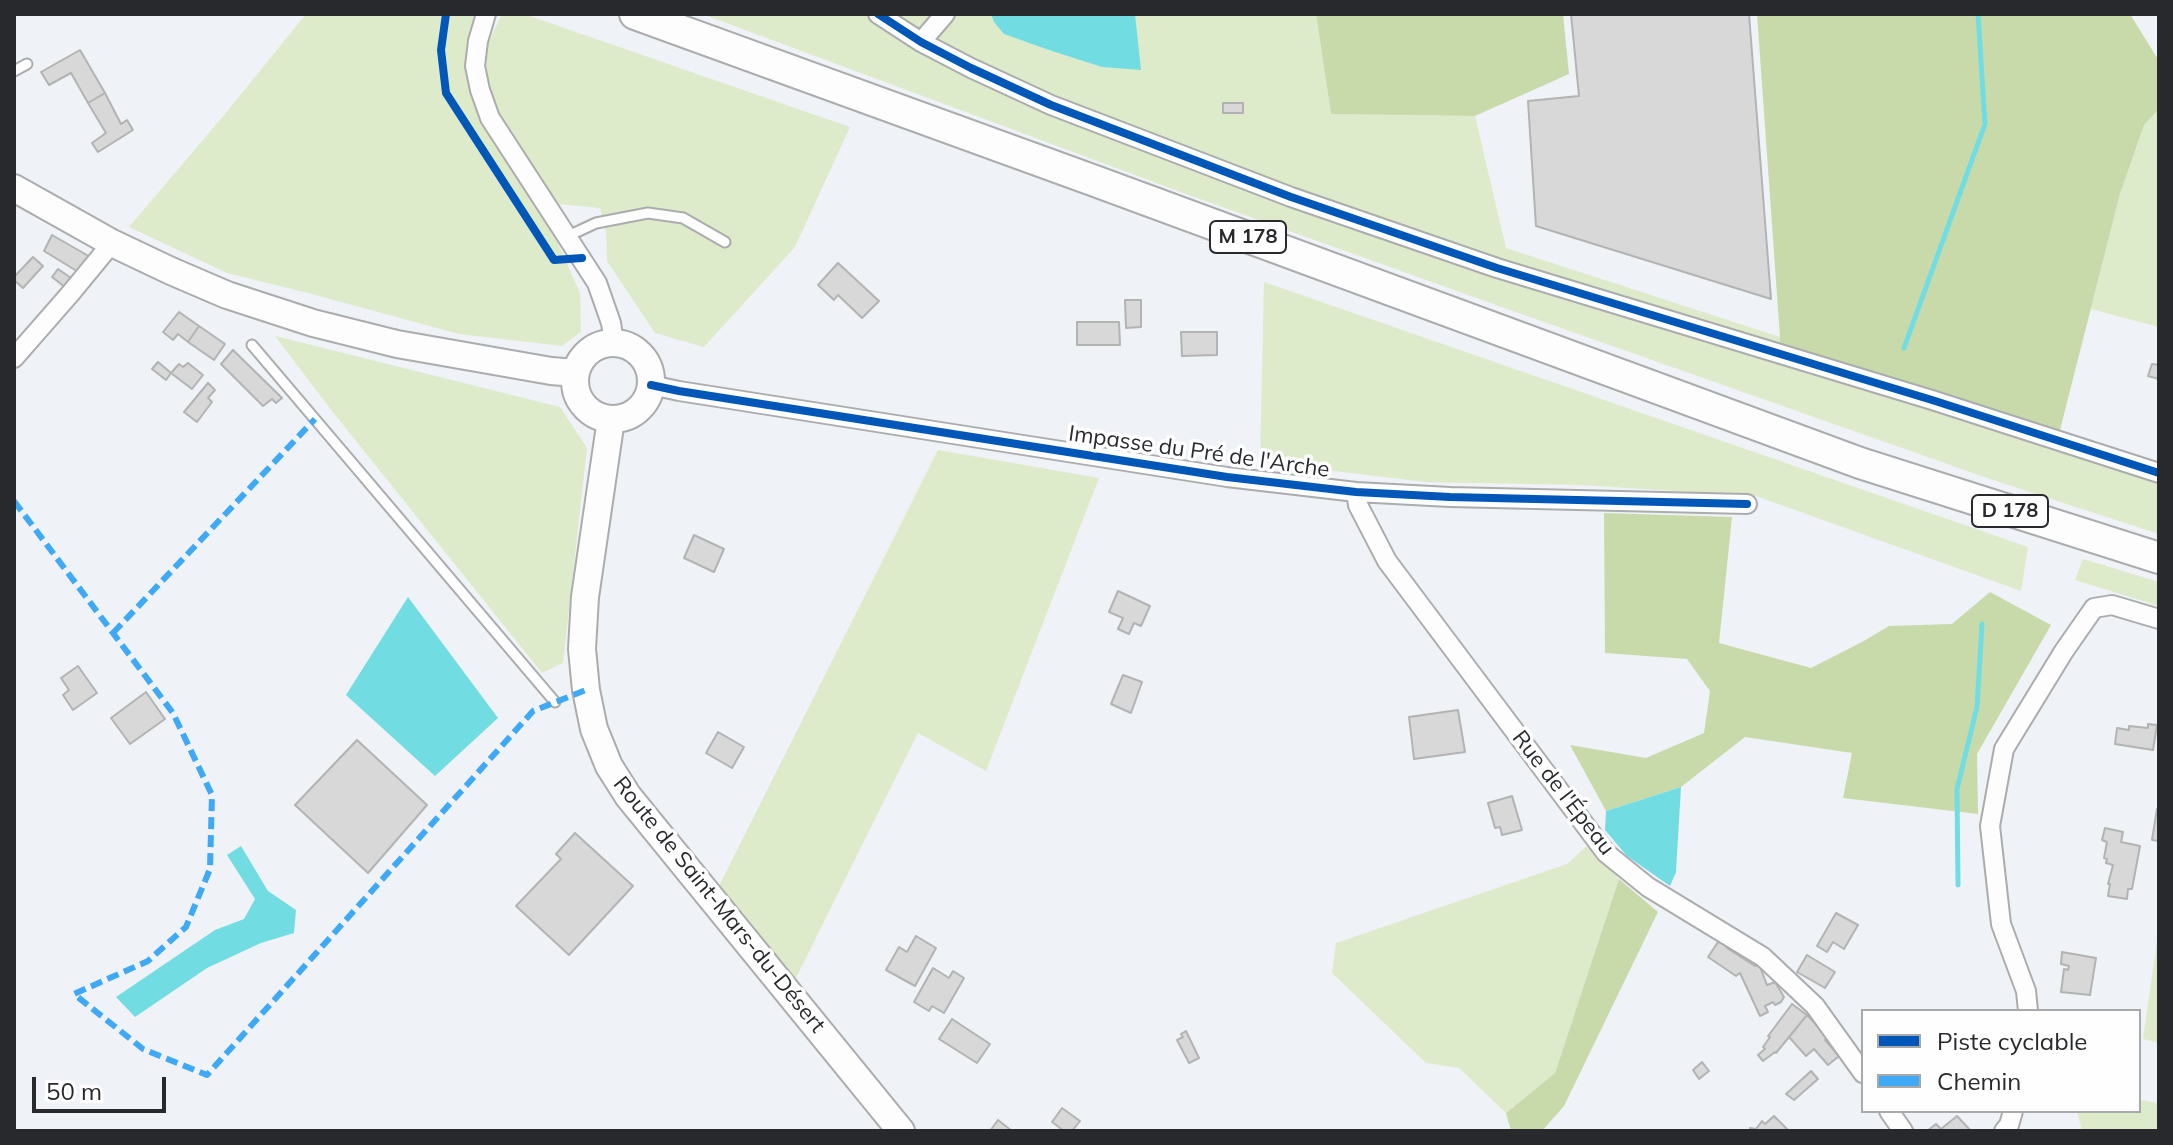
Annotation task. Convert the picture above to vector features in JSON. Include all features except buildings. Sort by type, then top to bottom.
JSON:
[{"type":"main road","name":"M 178","points":[[635,14],[1860,463]]},
{"type":"main road","points":[[14,188],[112,243],[227,295],[313,323],[397,344],[576,373]]},
{"type":"main road","points":[[614,343],[627,346],[645,361],[651,385],[642,406],[622,418],[611,419],[598,416],[579,399],[576,373],[590,351],[614,343]]},
{"type":"main road","name":"Route de Saint-Mars-du-Désert","points":[[611,419],[585,597],[582,649],[594,729],[609,766],[628,796],[901,1131]]},
{"type":"main road","name":"D 178","points":[[1860,463],[2159,558]]},
{"type":"street","points":[[878,14],[921,42],[1051,105],[1291,197],[1497,268],[1903,391],[2159,473]]},
{"type":"street","points":[[921,42],[945,14]]},
{"type":"street","points":[[485,16],[475,66],[490,118],[597,283],[611,323],[614,343]]},
{"type":"street","points":[[14,358],[112,243]]},
{"type":"street","name":"Impasse du Pré de l'Arche","points":[[651,385],[1227,477],[1356,492],[1747,504]]},
{"type":"street","name":"Rue de l'Épeau","points":[[1356,492],[1358,505],[1387,561],[1606,853],[1648,887],[1763,957],[1815,1006],[1861,1070]]},
{"type":"street","points":[[2028,1009],[2026,991],[2001,924],[1990,826],[2004,749],[2094,608],[2112,605],[2159,619]]},
{"type":"street","points":[[1890,1113],[1903,1131]]},
{"type":"street","points":[[2004,1131],[2012,1113]]},
{"type":"lane","points":[[14,71],[27,64]]},
{"type":"lane","points":[[568,236],[596,223],[648,213],[683,218],[725,242]]},
{"type":"lane","points":[[252,345],[555,702]]},
{"type":"green space","points":[[306,14],[474,14],[466,56],[473,103],[491,138],[556,239],[580,293],[581,332],[562,346],[459,334],[227,273],[129,227]]},
{"type":"green space","points":[[502,14],[524,14],[850,127],[795,247],[704,347],[655,333],[607,261],[606,233],[600,208],[558,204],[497,114],[488,87],[485,63],[488,43]]},
{"type":"green space","points":[[702,14],[1316,14],[1331,114],[1475,116],[1506,248],[1780,337],[1779,346],[2159,464],[2159,534],[1990,479],[1510,310],[1186,194]]},
{"type":"green space","points":[[1316,14],[1563,14],[1569,74],[1475,116],[1331,114]]},
{"type":"green space","points":[[1757,14],[2130,14],[2159,61],[2159,109],[2144,125],[2120,194],[2059,434],[1779,346]]},
{"type":"green space","points":[[2159,109],[2159,327],[2091,309],[2120,194],[2144,125]]},
{"type":"green space","points":[[1264,282],[2028,547],[2021,591],[1756,496],[1579,485],[1425,482],[1260,462]]},
{"type":"green space","points":[[275,336],[560,407],[587,448],[563,663],[542,673]]},
{"type":"green space","points":[[938,450],[1099,478],[986,771],[918,733],[795,980],[718,888]]},
{"type":"green space","points":[[1604,513],[1732,517],[1719,643],[1811,668],[1889,626],[1952,624],[1990,592],[2051,625],[1977,754],[1978,814],[1843,798],[1852,753],[1745,737],[1681,787],[1606,811],[1570,745],[1646,758],[1704,733],[1710,691],[1687,659],[1605,653]]},
{"type":"green space","points":[[2083,559],[2159,582],[2159,606],[2075,580]]},
{"type":"green space","points":[[1588,845],[1619,879],[1555,1073],[1506,1113],[1459,1068],[1426,1063],[1332,973],[1336,943],[1567,864]]},
{"type":"green space","points":[[1619,879],[1658,912],[1564,1106],[1542,1131],[1511,1131],[1506,1113],[1555,1073]]},
{"type":"green space","points":[[2159,927],[2159,1043],[2143,1039]]},
{"type":"green space","points":[[2141,1100],[2159,1103],[2159,1131],[2082,1131],[2078,1113],[2141,1113]]},
{"type":"water","points":[[991,14],[1135,14],[1141,70],[1102,67],[1004,34]]},
{"type":"water","points":[[408,597],[498,718],[435,776],[346,695]]},
{"type":"water","points":[[1681,787],[1676,872],[1670,886],[1627,856],[1605,830],[1606,811]]},
{"type":"water","points":[[241,846],[268,891],[296,910],[294,933],[261,943],[207,968],[135,1017],[116,997],[215,930],[244,919],[255,899],[227,855]]},
{"type":"waterway","points":[[1904,348],[1985,124],[1978,14]]},
{"type":"waterway","points":[[1958,885],[1957,789],[1977,707],[1982,624]]},
{"type":"marked path","points":[[113,633],[315,419]]},
{"type":"marked path","points":[[14,501],[173,713],[212,795],[210,869],[186,927],[148,961],[74,994],[143,1049],[207,1075],[533,711],[586,690]]},
{"type":"cycle path","points":[[446,14],[441,50],[446,93],[554,260],[582,258]]},
{"type":"cycle path","points":[[878,14],[921,42],[1051,105],[1291,197],[1497,268],[1932,400],[2159,473]]},
{"type":"cycle path","points":[[651,385],[1227,477],[1356,492],[1747,504]]}]
